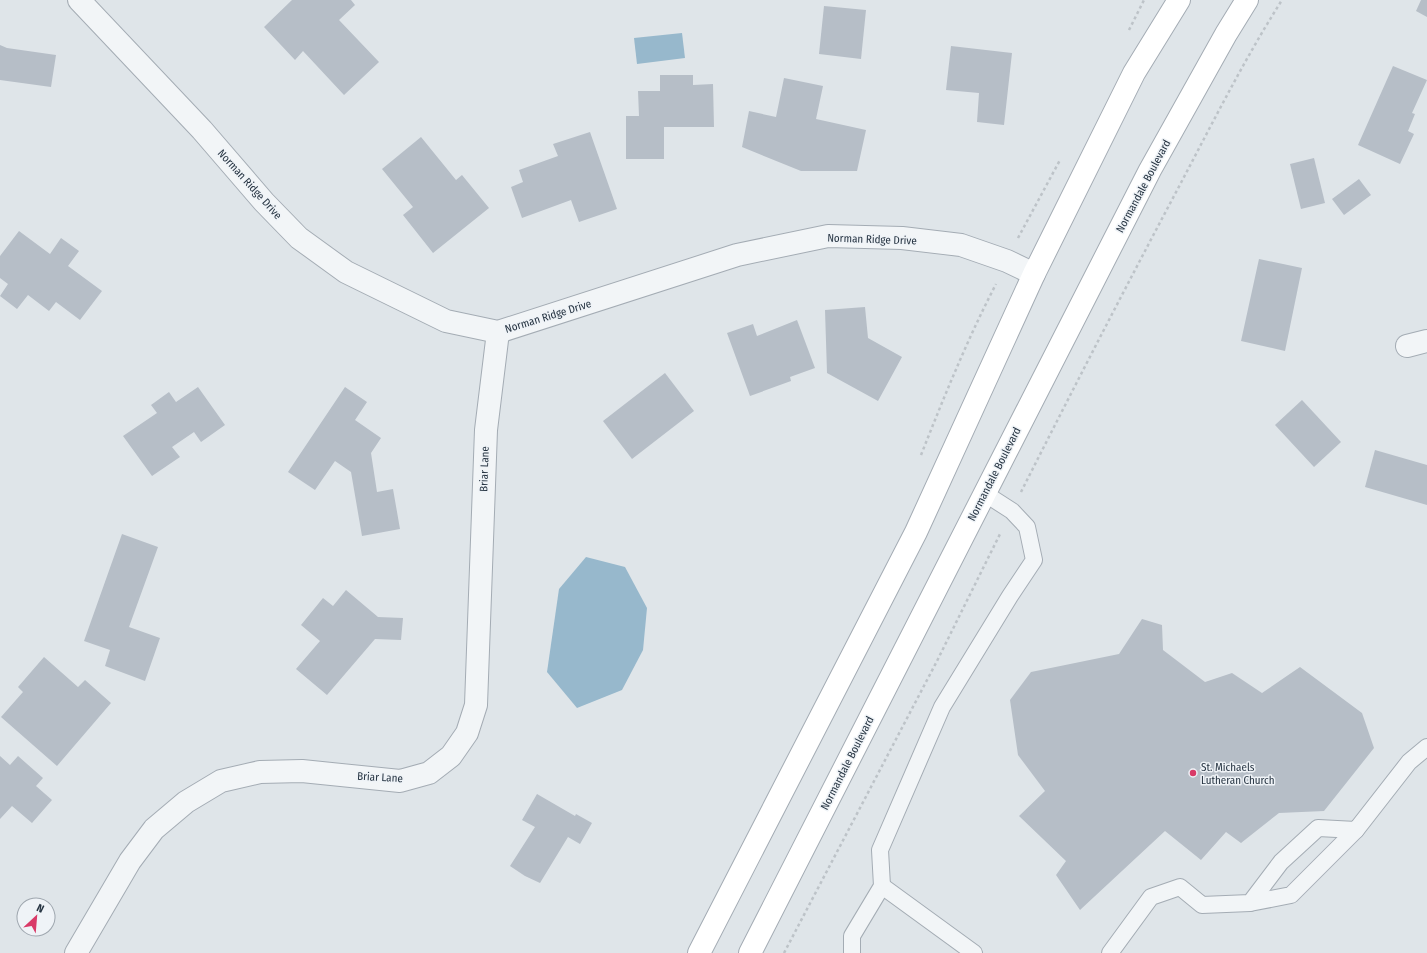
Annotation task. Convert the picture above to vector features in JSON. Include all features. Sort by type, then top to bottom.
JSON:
[{"type":"main road","points":[[699,953],[916,532],[1034,274],[1134,73],[1179,0]]},
{"type":"main road","name":"Normandale Boulevard","points":[[750,953],[1150,170],[1226,34],[1247,0]]},
{"type":"street","name":"Norman Ridge Drive","points":[[78,0],[202,130],[264,202],[299,238],[346,272],[446,321],[498,332],[737,255],[828,236],[902,238],[960,245],[1007,261],[1034,274]]},
{"type":"street","name":"Briar Lane","points":[[76,953],[130,861],[154,829],[186,802],[221,781],[260,772],[302,771],[400,781],[429,773],[451,756],[467,733],[476,704],[486,430],[498,332]]},
{"type":"lane","points":[[852,953],[852,936],[882,886],[880,850],[942,707],[1010,596],[1034,560],[1027,526],[1012,511],[984,493]]},
{"type":"lane","points":[[1110,953],[1151,897],[1180,887],[1202,905],[1250,903],[1291,895],[1356,830],[1409,762],[1427,747]]},
{"type":"lane","points":[[1250,903],[1281,862],[1318,828],[1356,830]]},
{"type":"lane","points":[[882,886],[974,953]]},
{"type":"path","points":[[1127,34],[1144,0]]},
{"type":"path","points":[[784,953],[937,661],[1135,270],[1222,105],[1264,29],[1282,0]]},
{"type":"path","points":[[920,460],[950,381],[978,319],[1024,228],[1064,154]]},
{"type":"water","points":[[682,33],[685,58],[637,64],[634,38]]},
{"type":"water","points":[[586,557],[625,567],[647,608],[643,650],[622,690],[577,708],[547,672],[559,589]]},
{"type":"building","points":[[292,0],[351,0],[355,5],[339,20],[379,62],[344,95],[303,51],[295,60],[264,27]]},
{"type":"building","points":[[1421,0],[1427,0],[1427,17],[1416,11]]},
{"type":"building","points":[[824,6],[866,10],[861,59],[819,54]]},
{"type":"building","points":[[0,45],[7,48],[56,55],[51,87],[0,80]]},
{"type":"building","points":[[951,46],[1012,53],[1004,125],[977,122],[979,93],[946,90]]},
{"type":"building","points":[[1393,66],[1427,80],[1412,113],[1415,114],[1408,131],[1414,134],[1400,164],[1358,145]]},
{"type":"building","points":[[660,75],[693,75],[693,85],[713,84],[714,127],[664,127],[664,159],[626,159],[626,116],[639,116],[638,91],[660,91]]},
{"type":"building","points":[[784,78],[823,86],[816,119],[866,130],[857,171],[801,171],[742,147],[749,111],[776,117]]},
{"type":"building","points":[[590,132],[617,209],[579,222],[571,200],[522,218],[511,187],[523,182],[519,170],[558,156],[553,144]]},
{"type":"building","points":[[421,137],[456,180],[462,175],[489,208],[433,253],[403,215],[413,207],[382,169]]},
{"type":"building","points":[[1314,158],[1325,203],[1301,209],[1290,164]]},
{"type":"building","points":[[1359,179],[1371,195],[1344,215],[1332,199]]},
{"type":"building","points":[[19,231],[50,254],[61,238],[79,251],[68,266],[102,291],[80,320],[56,302],[49,311],[28,295],[17,309],[0,296],[8,284],[0,278],[0,256]]},
{"type":"building","points":[[1259,259],[1302,268],[1285,351],[1241,341]]},
{"type":"building","points":[[865,307],[868,338],[902,357],[878,401],[827,373],[825,310]]},
{"type":"building","points":[[797,320],[815,368],[790,377],[791,381],[750,396],[727,333],[753,324],[757,336]]},
{"type":"building","points":[[665,373],[694,411],[632,459],[603,421]]},
{"type":"building","points":[[198,387],[225,425],[201,442],[194,432],[172,447],[180,457],[152,476],[123,436],[157,413],[151,405],[169,392],[176,402]]},
{"type":"building","points":[[345,387],[367,402],[355,420],[381,438],[371,453],[377,492],[393,489],[400,529],[362,536],[351,472],[335,461],[315,490],[288,472]]},
{"type":"building","points":[[1302,400],[1341,442],[1314,467],[1275,425]]},
{"type":"building","points":[[1375,450],[1427,465],[1427,505],[1365,487]]},
{"type":"building","points":[[122,534],[158,547],[129,627],[160,638],[145,681],[105,666],[110,650],[84,641]]},
{"type":"building","points":[[346,590],[378,617],[403,618],[401,640],[375,639],[327,695],[296,669],[320,641],[301,625],[323,598],[333,606]]},
{"type":"building","name":"St. Michaels Lutheran Church","points":[[1142,619],[1162,625],[1163,650],[1205,682],[1232,673],[1262,693],[1300,667],[1362,713],[1374,748],[1324,811],[1279,813],[1241,843],[1226,832],[1201,860],[1165,831],[1080,910],[1056,875],[1066,861],[1019,816],[1045,791],[1018,755],[1010,700],[1031,672],[1119,654]]},
{"type":"building","points":[[44,657],[78,687],[85,680],[111,703],[57,766],[1,717],[23,692],[18,687]]},
{"type":"building","points":[[0,756],[10,765],[18,756],[43,778],[36,786],[52,800],[32,823],[12,806],[0,819]]},
{"type":"building","points":[[537,794],[575,816],[576,814],[592,823],[580,844],[568,837],[540,883],[525,876],[510,866],[535,827],[522,820]]},
{"type":"place","name":"St. Michaels Lutheran Church","points":[[1193,773]]}]
